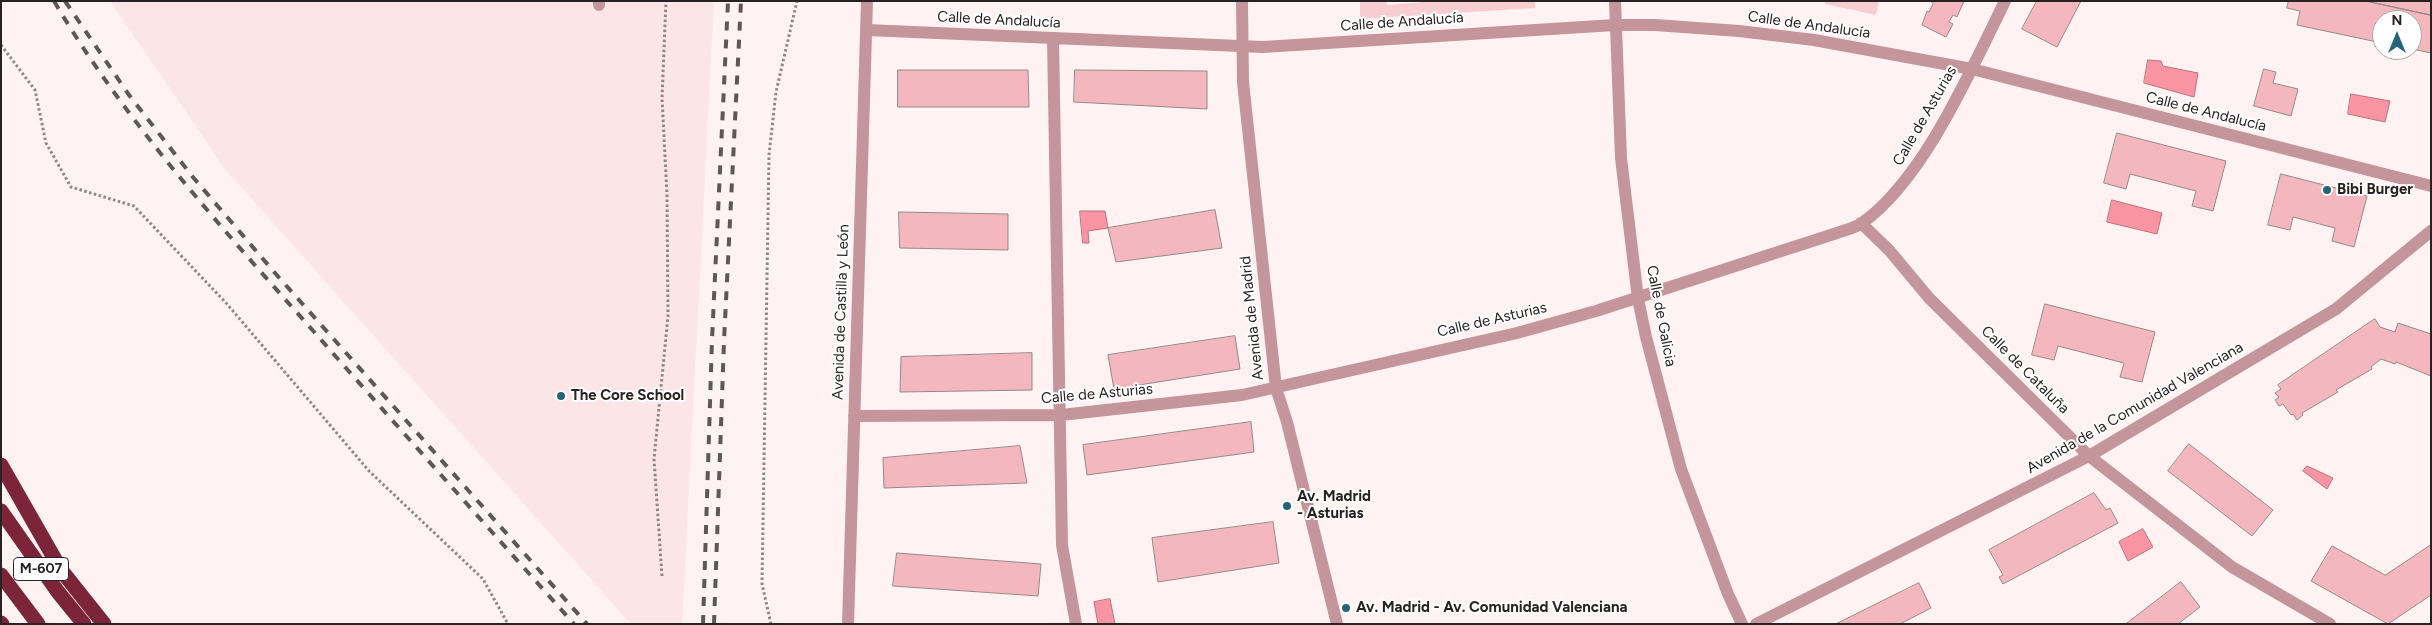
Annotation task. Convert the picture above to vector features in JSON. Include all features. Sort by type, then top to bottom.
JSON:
[{"type":"highway","points":[[1,465],[61,570],[104,624]]},
{"type":"highway","name":"M-607","points":[[1,511],[58,592],[84,624]]},
{"type":"highway","name":"M-607","points":[[1,574],[38,624]]},
{"type":"street","name":"Avenida de Castilla y León","points":[[848,624],[867,1]]},
{"type":"street","name":"Avenida de Madrid","points":[[1242,1],[1243,82],[1276,388],[1336,624]]},
{"type":"street","name":"Calle de Galicia","points":[[1615,1],[1621,158],[1638,299],[1646,337],[1681,469],[1728,594],[1742,624]]},
{"type":"street","name":"Calle de Asturias","points":[[854,416],[1061,415],[1242,395],[1276,388],[1296,381],[1517,333],[1638,299],[1861,223],[1908,180],[1972,69],[2005,1]]},
{"type":"street","name":"Calle de Andalucía","points":[[867,30],[1242,47],[1616,25],[1655,25],[1739,31],[1814,40],[1972,69],[2431,186]]},
{"type":"street","points":[[1053,39],[1062,545],[1076,624]]},
{"type":"street","name":"Calle de Cataluña","points":[[1861,223],[1889,250],[1929,298],[2090,456],[2232,567],[2330,624]]},
{"type":"street","name":"Avenida de la Comunidad Valenciana","points":[[1756,624],[2090,456],[2336,309],[2431,231]]},
{"type":"path","points":[[662,576],[654,459],[668,316],[667,196],[662,98],[666,1]]},
{"type":"path","points":[[771,624],[762,584],[769,155],[776,92],[797,1]]},
{"type":"path","points":[[1,45],[35,90],[46,143],[72,187],[134,206],[227,304],[368,471],[483,579],[508,624]]},
{"type":"shaded area","name":"The Core School","points":[[110,1],[714,1],[682,624],[631,624],[225,169]]},
{"type":"shaded area","points":[[1360,1],[1386,1],[1387,5],[1437,1],[1535,1],[1535,8],[1360,19]]},
{"type":"shaded area","points":[[1825,1],[1879,1],[1876,15],[1825,4]]},
{"type":"shaded area","points":[[2148,60],[2161,61],[2163,66],[2198,73],[2194,97],[2144,83]]},
{"type":"shaded area","points":[[2351,94],[2390,101],[2385,122],[2348,114]]},
{"type":"shaded area","points":[[2112,200],[2162,213],[2157,234],[2107,222]]},
{"type":"shaded area","points":[[1080,211],[1105,211],[1108,228],[1088,231],[1089,243],[1083,243]]},
{"type":"shaded area","points":[[2307,466],[2333,478],[2327,489],[2303,471]]},
{"type":"shaded area","points":[[2143,529],[2153,547],[2128,561],[2119,542]]},
{"type":"shaded area","points":[[1110,599],[1115,624],[1098,624],[1094,602]]},
{"type":"building","points":[[1931,1],[1964,1],[1957,17],[1953,15],[1949,22],[1953,24],[1946,37],[1922,25],[1927,11],[1929,12],[1933,4]]},
{"type":"building","points":[[2037,1],[2081,1],[2057,47],[2022,29]]},
{"type":"building","points":[[2289,1],[2366,1],[2408,10],[2372,10],[2372,41],[2297,25],[2300,11],[2287,8]]},
{"type":"building","points":[[2366,1],[2431,1],[2431,15],[2422,13],[2422,10],[2408,10]]},
{"type":"building","points":[[2422,13],[2431,15],[2431,53],[2422,51]]},
{"type":"building","points":[[2264,69],[2276,72],[2273,83],[2298,89],[2291,116],[2254,106]]},
{"type":"building","points":[[898,70],[1028,70],[1029,107],[898,107]]},
{"type":"building","points":[[1075,70],[1207,71],[1207,109],[1074,102]]},
{"type":"building","points":[[2117,133],[2226,161],[2213,211],[2192,206],[2196,191],[2130,174],[2126,189],[2104,183]]},
{"type":"building","points":[[2281,174],[2367,196],[2354,247],[2332,241],[2335,228],[2293,217],[2290,230],[2268,225]]},
{"type":"building","points":[[1215,210],[1222,248],[1116,262],[1108,228]]},
{"type":"building","points":[[899,212],[1008,214],[1008,250],[900,248]]},
{"type":"building","points":[[2045,304],[2155,332],[2142,382],[2120,377],[2124,363],[2058,346],[2054,360],[2032,355]]},
{"type":"building","points":[[2375,319],[2380,327],[2395,332],[2398,323],[2431,334],[2431,376],[2396,362],[2395,364],[2381,359],[2371,367],[2372,369],[2302,413],[2303,415],[2297,420],[2283,404],[2279,406],[2275,400],[2279,397],[2275,393],[2281,389],[2278,385]]},
{"type":"building","points":[[1235,336],[1240,369],[1114,389],[1108,355]]},
{"type":"building","points":[[1032,353],[1032,390],[900,392],[901,357]]},
{"type":"building","points":[[1251,422],[1254,452],[1087,475],[1083,445]]},
{"type":"building","points":[[2189,444],[2273,510],[2252,536],[2168,471]]},
{"type":"building","points":[[1020,446],[1027,483],[884,488],[883,458]]},
{"type":"building","points":[[2094,493],[2106,510],[2110,508],[2118,523],[2003,584],[1999,577],[2003,575],[1989,550]]},
{"type":"building","points":[[1273,522],[1279,563],[1158,582],[1152,538]]},
{"type":"building","points":[[2431,545],[2431,595],[2388,624],[2311,581],[2332,546],[2385,575]]},
{"type":"building","points":[[897,553],[1041,564],[1038,596],[893,586]]},
{"type":"building","points":[[2181,582],[2200,607],[2178,624],[2126,624]]},
{"type":"building","points":[[1919,583],[1931,608],[1900,624],[1836,624]]},
{"type":"railway","points":[[54,1],[110,86],[206,209],[574,624]]},
{"type":"railway","points":[[65,1],[129,95],[192,176],[275,273],[587,624]]},
{"type":"railway","points":[[703,624],[712,340],[728,1]]},
{"type":"railway","points":[[714,624],[724,341],[741,1]]},
{"type":"place","name":"Bibi Burger","points":[[2327,190]]},
{"type":"place","name":"The Core School","points":[[561,396]]},
{"type":"place","name":"Av. Madrid - Asturias","points":[[1287,506]]},
{"type":"place","name":"Av. Madrid - Av. Comunidad Valenciana","points":[[1346,608]]}]
